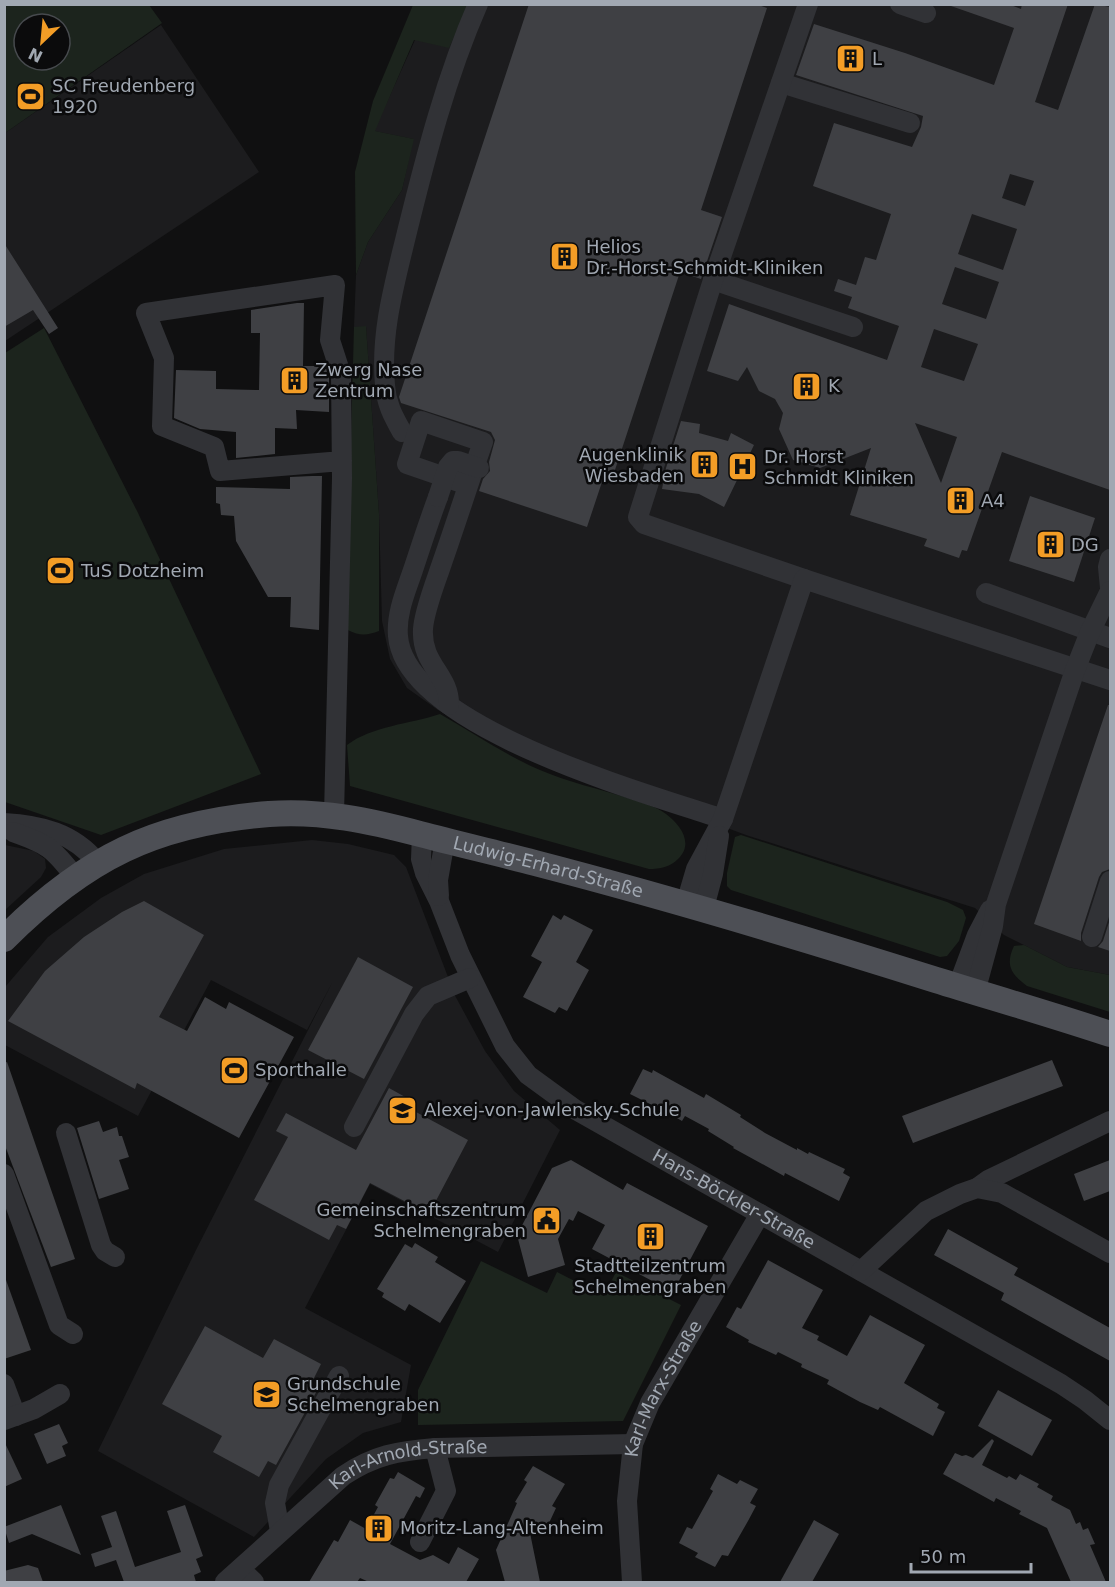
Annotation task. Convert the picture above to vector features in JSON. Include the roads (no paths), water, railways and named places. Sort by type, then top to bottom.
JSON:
[{"type":"main road","name":"Ludwig-Erhard-Straße","points":[[4,939],[75,877],[97,862],[145,840],[208,821],[271,814],[334,815],[384,824],[695,906],[1110,1034]]},
{"type":"street","points":[[402,432],[390,411],[385,385],[389,307],[423,165],[460,44],[478,4]]},
{"type":"street","points":[[808,4],[713,280],[638,511],[638,517],[644,524],[1110,680]]},
{"type":"street","points":[[900,4],[926,13]]},
{"type":"street","points":[[781,83],[910,123]]},
{"type":"street","points":[[713,280],[853,327]]},
{"type":"street","points":[[334,815],[342,461],[341,374],[330,340],[335,285],[146,313],[164,358],[162,426],[214,447],[219,471],[342,461]]},
{"type":"street","points":[[449,705],[447,687],[425,653],[423,628],[434,588],[474,476],[458,461],[453,461],[448,467],[399,612],[398,638],[408,666],[416,677],[426,688],[449,705],[506,740],[564,766],[722,822]]},
{"type":"street","points":[[967,989],[991,936],[996,904],[1075,670],[1110,590],[1108,573],[1110,559]]},
{"type":"street","points":[[695,906],[713,874],[722,822],[804,579]]},
{"type":"street","points":[[986,593],[1110,638]]},
{"type":"street","points":[[4,823],[35,826],[63,835],[80,843],[97,862]]},
{"type":"street","points":[[4,829],[33,839],[54,851],[75,877]]},
{"type":"street","name":"Hans-Böckler-Straße","points":[[434,837],[439,901],[471,978],[505,1046],[528,1075],[576,1110],[1061,1384],[1110,1420]]},
{"type":"street","points":[[1092,937],[1110,881]]},
{"type":"street","points":[[354,1127],[414,1014],[428,996],[471,978]]},
{"type":"street","points":[[861,1271],[926,1211],[1110,1121]]},
{"type":"street","points":[[66,1133],[101,1245],[105,1251],[115,1257]]},
{"type":"street","points":[[4,1174],[59,1326],[73,1334]]},
{"type":"street","points":[[977,1188],[1002,1193],[1106,1246]]},
{"type":"street","name":"Karl-Marx-Straße","points":[[632,1582],[627,1501],[633,1444],[650,1403],[760,1214]]},
{"type":"street","points":[[280,1531],[275,1503],[279,1485],[339,1376]]},
{"type":"street","points":[[4,1384],[10,1418],[34,1409],[60,1394]]},
{"type":"street","name":"Karl-Arnold-Straße","points":[[225,1582],[247,1576],[280,1531],[343,1476],[362,1463],[406,1450],[633,1444]]},
{"type":"street","points":[[420,1542],[446,1491],[435,1448]]},
{"type":"place","name":"L","points":[[851,59]]},
{"type":"place","name":"SC Freudenberg 1920","points":[[31,96]]},
{"type":"place","name":"Helios Dr.-Horst-Schmidt-Kliniken","points":[[565,257]]},
{"type":"place","name":"Zwerg Nase Zentrum","points":[[294,380]]},
{"type":"place","name":"K","points":[[807,386]]},
{"type":"place","name":"Augenklinik Wiesbaden","points":[[705,465]]},
{"type":"place","name":"Dr. Horst Schmidt Kliniken","points":[[743,467]]},
{"type":"place","name":"A4","points":[[960,501]]},
{"type":"place","name":"DG","points":[[1050,545]]},
{"type":"place","name":"TuS Dotzheim","points":[[60,571]]},
{"type":"place","name":"Sporthalle","points":[[234,1070]]},
{"type":"place","name":"Alexej-von-Jawlensky-Schule","points":[[403,1110]]},
{"type":"place","name":"Gemeinschaftszentrum Schelmengraben","points":[[547,1220]]},
{"type":"place","name":"Stadtteilzentrum Schelmengraben","points":[[650,1237]]},
{"type":"place","name":"Grundschule Schelmengraben","points":[[266,1394]]},
{"type":"place","name":"Moritz-Lang-Altenheim","points":[[379,1528]]}]
